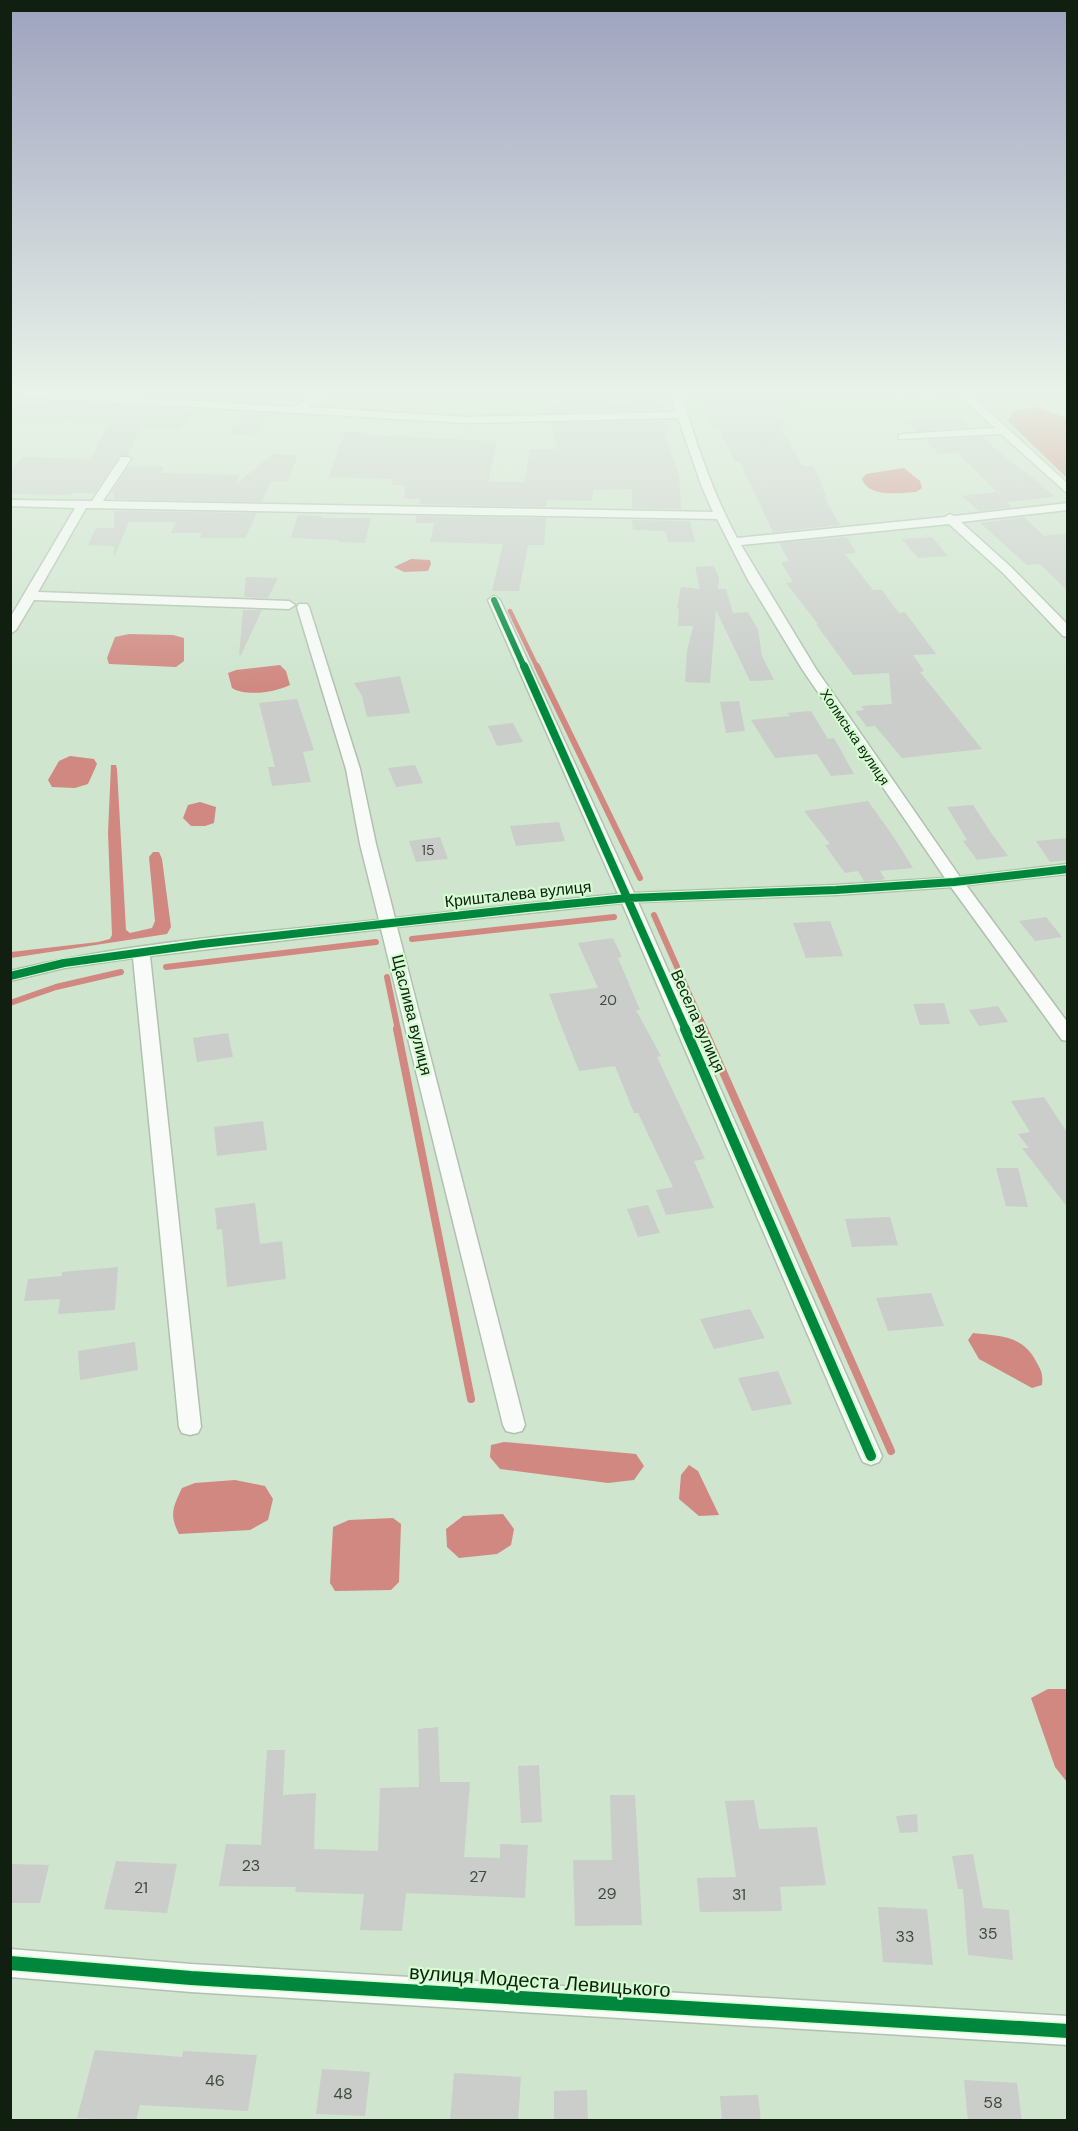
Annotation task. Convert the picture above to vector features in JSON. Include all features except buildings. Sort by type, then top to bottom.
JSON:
[{"type":"street","points":[[96,503],[105,489]]},
{"type":"street","name":"Холмська вулиця","points":[[709,489],[720,516],[769,605],[822,689],[954,882],[1068,1036]]},
{"type":"street","points":[[10,502],[720,516]]},
{"type":"street","points":[[10,630],[83,503]]},
{"type":"street","points":[[734,542],[838,534],[950,518],[1068,506]]},
{"type":"street","points":[[950,518],[1007,570],[1068,633]]},
{"type":"street","name":"Щаслива вулиця","points":[[30,596],[296,606],[353,768],[368,844],[514,1425]]},
{"type":"street","name":"Весела вулиця","points":[[494,600],[628,898],[871,1456]]},
{"type":"street","name":"Кришталева вулиця","points":[[10,976],[64,963],[141,952],[389,922],[628,898],[837,890],[954,882],[1068,869]]},
{"type":"street","points":[[141,952],[190,1426]]},
{"type":"street","name":"вулиця Модеста Левицького","points":[[10,1963],[191,1977],[1068,2031]]},
{"type":"shaded area","points":[[872,489],[920,489],[916,492],[878,492]]},
{"type":"shaded area","points":[[411,559],[430,560],[428,571],[404,572],[394,567]]},
{"type":"shaded area","points":[[129,634],[173,635],[184,638],[184,661],[176,667],[109,664],[107,658],[115,637]]},
{"type":"shaded area","points":[[280,665],[286,671],[290,685],[277,690],[261,692],[245,692],[232,688],[228,673]]},
{"type":"shaded area","points":[[70,756],[94,759],[97,764],[88,784],[75,788],[52,787],[48,780],[59,761]]},
{"type":"shaded area","points":[[111,765],[116,765],[117,769],[126,930],[130,933],[152,928],[155,921],[149,857],[153,852],[159,852],[162,859],[171,927],[167,934],[11,958],[11,952],[110,939],[112,935],[108,833]]},
{"type":"shaded area","points":[[200,802],[216,807],[214,823],[205,826],[191,826],[183,818],[188,805]]},
{"type":"shaded area","points":[[973,1333],[1010,1339],[1025,1347],[1040,1369],[1042,1385],[1032,1388],[979,1359],[968,1340]]},
{"type":"shaded area","points":[[504,1442],[636,1454],[644,1466],[634,1480],[608,1483],[500,1469],[490,1457],[491,1445]]},
{"type":"shaded area","points":[[689,1465],[698,1471],[719,1515],[699,1516],[679,1499],[681,1475]]},
{"type":"shaded area","points":[[235,1480],[265,1486],[273,1499],[268,1520],[250,1530],[179,1534],[173,1511],[182,1488],[195,1483]]},
{"type":"shaded area","points":[[503,1514],[514,1529],[511,1545],[497,1554],[459,1558],[447,1547],[446,1529],[463,1516]]},
{"type":"shaded area","points":[[393,1518],[401,1524],[399,1582],[391,1590],[335,1591],[330,1583],[333,1527],[349,1520]]},
{"type":"shaded area","points":[[1048,1689],[1067,1689],[1067,1782],[1055,1767],[1031,1698]]},
{"type":"waterway","points":[[510,611],[537,667]]},
{"type":"waterway","points":[[537,666],[640,878]]},
{"type":"waterway","points":[[654,915],[705,1030]]},
{"type":"waterway","points":[[412,939],[614,917]]},
{"type":"waterway","points":[[166,967],[376,942]]},
{"type":"waterway","points":[[10,1003],[56,987],[121,972]]},
{"type":"waterway","points":[[387,977],[398,1030]]},
{"type":"waterway","points":[[397,1029],[471,1399]]},
{"type":"waterway","points":[[704,1029],[891,1451]]},
{"type":"cycle path","points":[[494,600],[628,898],[871,1456]]},
{"type":"cycle path","points":[[10,976],[64,963],[202,944],[527,908],[628,898],[836,890],[954,882],[1068,869]]},
{"type":"cycle path","points":[[10,1963],[191,1978],[1068,2031]]}]
